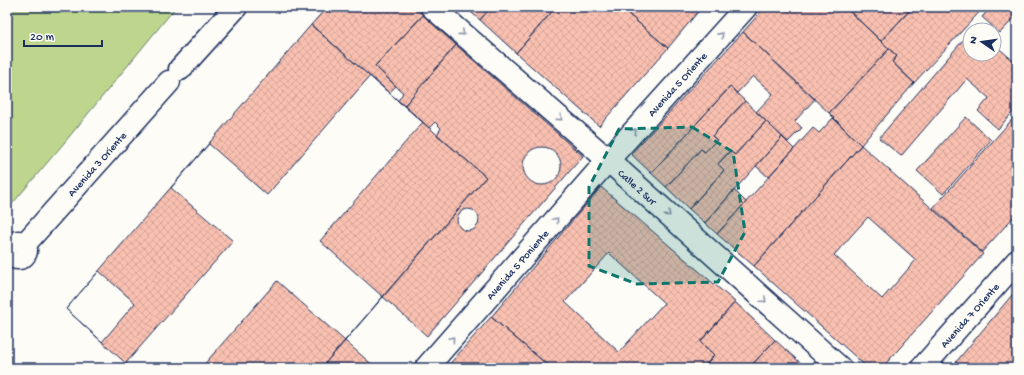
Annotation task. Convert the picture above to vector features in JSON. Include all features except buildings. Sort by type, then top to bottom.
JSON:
[{"type":"street","name":"Avenida 3 Oriente","points":[[14,255],[236,7]]},
{"type":"street","name":"Calle 2 Sur","points":[[432,7],[608,160],[840,368]]},
{"type":"street","name":"Avenida 5 Oriente","points":[[608,160],[746,7]]},
{"type":"street","name":"Avenida 5 Poniente","points":[[426,368],[608,160]]},
{"type":"street","name":"Avenida 7 Oriente","points":[[922,368],[1017,261]]},
{"type":"highlighted area","points":[[692,127],[733,152],[745,232],[718,282],[637,284],[589,266],[589,187],[619,129]]},
{"type":"green space","points":[[7,7],[176,7],[7,210]]}]
